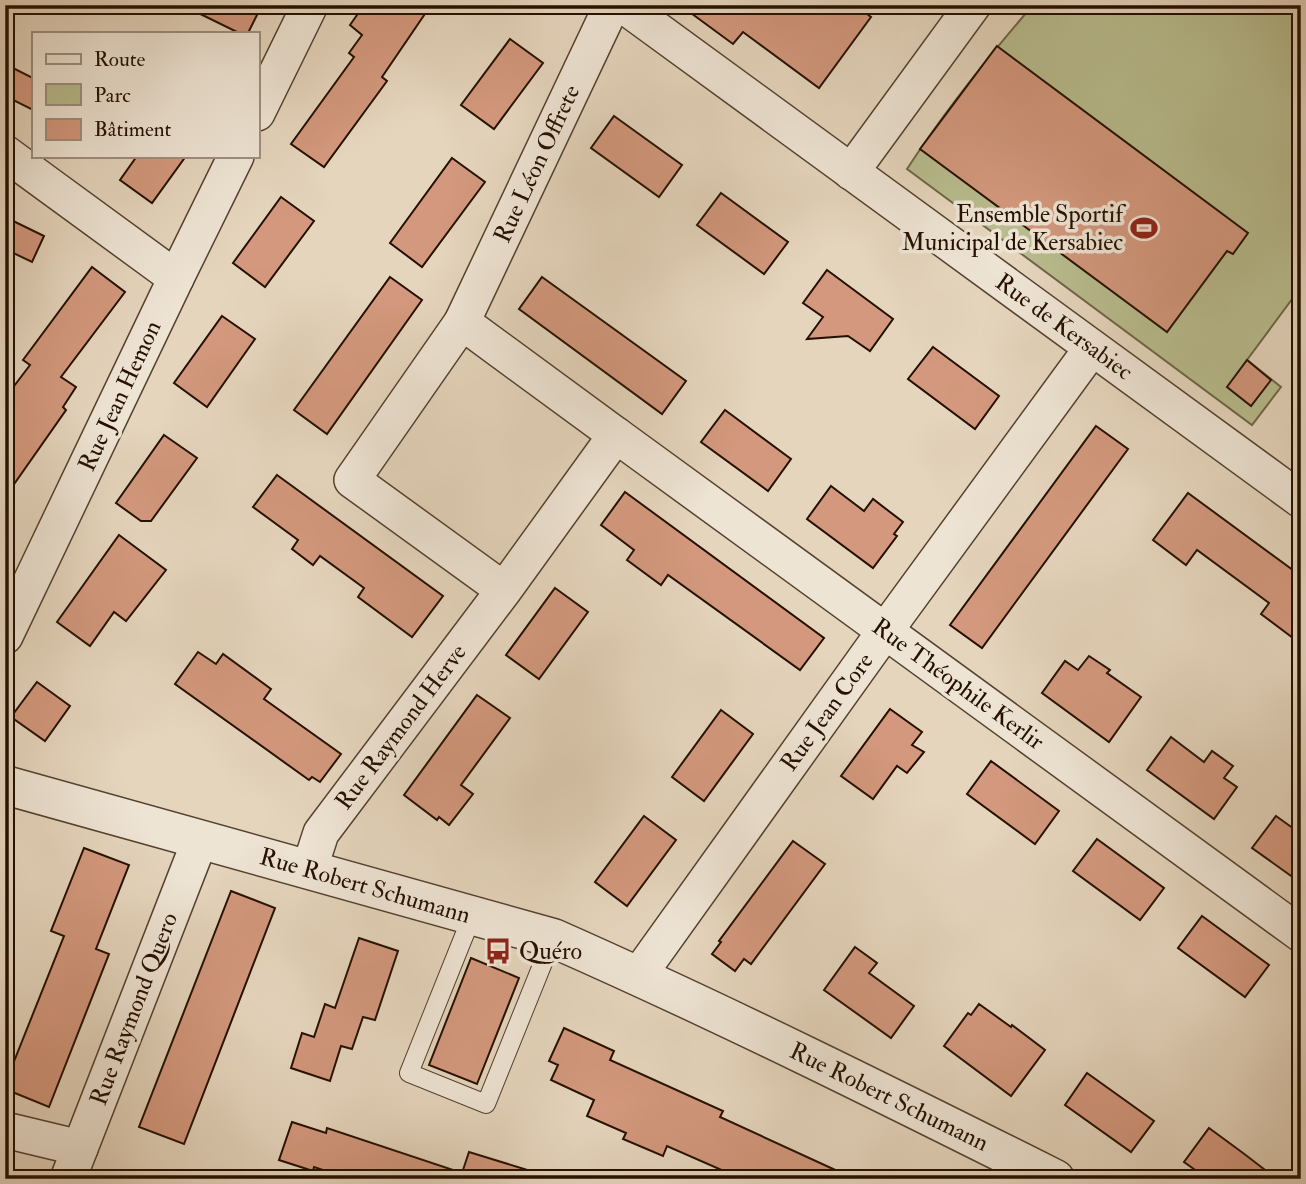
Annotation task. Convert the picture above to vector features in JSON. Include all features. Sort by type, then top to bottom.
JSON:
[{"type":"street","points":[[259,109],[310,5]]},
{"type":"street","name":"Rue Léon Offrete","points":[[504,590],[352,480],[462,323],[612,5]]},
{"type":"street","name":"Rue de Kersabiec","points":[[623,5],[1301,500]]},
{"type":"street","points":[[851,172],[973,5]]},
{"type":"street","points":[[5,153],[176,278]]},
{"type":"street","name":"Rue Jean Hemon","points":[[5,636],[235,158]]},
{"type":"street","name":"Rue Théophile Kerlir","points":[[462,323],[1301,934]]},
{"type":"street","name":"Rue Jean Core","points":[[638,976],[1092,348]]},
{"type":"street","name":"Rue Raymond Herve","points":[[309,870],[321,834],[616,435]]},
{"type":"street","name":"Rue Robert Schumann","points":[[5,785],[553,938],[797,1051],[1055,1179]]},
{"type":"street","name":"Rue Raymond Quero","points":[[74,1163],[200,840]]},
{"type":"street","points":[[5,1130],[74,1163]]},
{"type":"lane","points":[[472,916],[409,1073],[486,1104],[553,938]]},
{"type":"green space","name":"Ensemble Sportif Municipal de Kersabiec","points":[[1033,5],[1301,5],[1301,287],[1247,360],[1281,387],[1252,425],[907,169],[967,85]]},
{"type":"building","points":[[182,5],[262,5],[248,32],[237,32]]},
{"type":"building","points":[[364,5],[431,5],[382,77],[387,81],[324,167],[291,144],[354,57],[349,53],[362,35],[350,25]]},
{"type":"building","points":[[680,5],[855,5],[871,17],[819,88],[743,32],[733,44]]},
{"type":"building","points":[[510,39],[543,63],[494,129],[461,105]]},
{"type":"building","points":[[997,46],[1248,233],[1233,254],[1227,251],[1167,332],[920,149]]},
{"type":"building","points":[[5,64],[32,78],[32,110],[5,96]]},
{"type":"building","points":[[614,116],[682,165],[659,197],[591,148]]},
{"type":"building","points":[[136,158],[185,158],[152,203],[120,180]]},
{"type":"building","points":[[452,158],[485,182],[422,267],[390,243]]},
{"type":"building","points":[[721,193],[788,242],[764,274],[697,225]]},
{"type":"building","points":[[281,197],[314,221],[265,287],[233,263]]},
{"type":"building","points":[[5,217],[44,236],[32,262],[5,249]]},
{"type":"building","points":[[92,267],[125,292],[61,377],[76,387],[63,407],[66,410],[5,497],[5,398],[30,365],[23,360]]},
{"type":"building","points":[[827,270],[893,319],[870,351],[848,336],[807,339],[823,317],[803,303]]},
{"type":"building","points":[[390,277],[422,300],[327,434],[294,410]]},
{"type":"building","points":[[542,277],[686,381],[662,414],[519,309]]},
{"type":"building","points":[[222,316],[255,339],[207,407],[174,383]]},
{"type":"building","points":[[933,347],[999,396],[975,429],[908,379]]},
{"type":"building","points":[[1247,360],[1271,380],[1251,406],[1227,387]]},
{"type":"building","points":[[725,410],[791,459],[768,491],[701,442]]},
{"type":"building","points":[[1096,426],[1128,449],[982,648],[950,625]]},
{"type":"building","points":[[164,435],[197,458],[151,521],[141,521],[116,503]]},
{"type":"building","points":[[277,475],[443,596],[412,637],[358,597],[364,588],[320,556],[313,565],[292,549],[298,540],[253,507]]},
{"type":"building","points":[[831,486],[864,511],[873,499],[903,522],[894,534],[897,536],[873,568],[807,519]]},
{"type":"building","points":[[625,492],[824,638],[800,670],[668,575],[661,585],[627,560],[634,550],[601,525]]},
{"type":"building","points":[[1188,493],[1301,576],[1301,644],[1261,614],[1269,603],[1197,550],[1186,565],[1153,540]]},
{"type":"building","points":[[119,535],[166,570],[126,621],[114,612],[90,646],[57,622]]},
{"type":"building","points":[[555,588],[588,612],[539,679],[506,655]]},
{"type":"building","points":[[198,652],[216,664],[223,654],[271,689],[264,699],[341,754],[320,782],[312,777],[309,780],[175,684]]},
{"type":"building","points":[[1089,656],[1110,670],[1107,673],[1141,697],[1109,742],[1042,693],[1065,661],[1078,670]]},
{"type":"building","points":[[37,682],[70,706],[45,741],[11,717]]},
{"type":"building","points":[[477,695],[510,718],[461,785],[473,794],[449,825],[439,817],[437,820],[404,795]]},
{"type":"building","points":[[890,709],[922,732],[912,745],[924,752],[907,773],[897,766],[873,799],[841,776]]},
{"type":"building","points":[[721,710],[753,734],[704,801],[672,777]]},
{"type":"building","points":[[1171,737],[1204,762],[1212,751],[1233,766],[1224,778],[1237,787],[1214,819],[1147,770]]},
{"type":"building","points":[[991,761],[1059,811],[1035,844],[967,794]]},
{"type":"building","points":[[644,816],[676,840],[627,906],[595,882]]},
{"type":"building","points":[[1276,816],[1301,834],[1301,883],[1252,848]]},
{"type":"building","points":[[1097,839],[1164,888],[1140,920],[1073,871]]},
{"type":"building","points":[[793,841],[825,864],[751,964],[744,959],[735,971],[712,954]]},
{"type":"building","points":[[84,848],[129,865],[96,949],[109,954],[49,1107],[5,1089],[5,1084],[64,936],[51,931]]},
{"type":"building","points":[[231,891],[275,908],[184,1144],[139,1127]]},
{"type":"building","points":[[1202,916],[1269,965],[1245,997],[1178,948]]},
{"type":"building","points":[[359,938],[398,951],[375,1020],[363,1017],[352,1049],[341,1046],[330,1081],[291,1068],[302,1033],[314,1037],[325,1004],[335,1008]]},
{"type":"building","points":[[855,947],[877,963],[869,973],[914,1006],[891,1038],[824,990]]},
{"type":"building","points":[[471,958],[519,978],[477,1084],[429,1065]]},
{"type":"building","points":[[979,1004],[1045,1050],[1011,1096],[944,1046],[968,1013],[971,1015]]},
{"type":"building","points":[[564,1028],[614,1051],[610,1060],[723,1111],[720,1117],[855,1179],[742,1179],[667,1146],[663,1156],[623,1139],[626,1133],[587,1116],[594,1100],[551,1080],[558,1065],[549,1061]]},
{"type":"building","points":[[1087,1073],[1154,1121],[1131,1152],[1065,1105]]},
{"type":"building","points":[[292,1122],[326,1133],[327,1128],[462,1173],[469,1152],[537,1173],[536,1179],[350,1179],[314,1167],[313,1171],[279,1160]]},
{"type":"building","points":[[1209,1128],[1277,1179],[1208,1179],[1184,1162]]},
{"type":"place","name":"Ensemble Sportif Municipal de Kersabiec","points":[[1144,228]]},
{"type":"place","name":"Quéro","points":[[498,951]]}]
